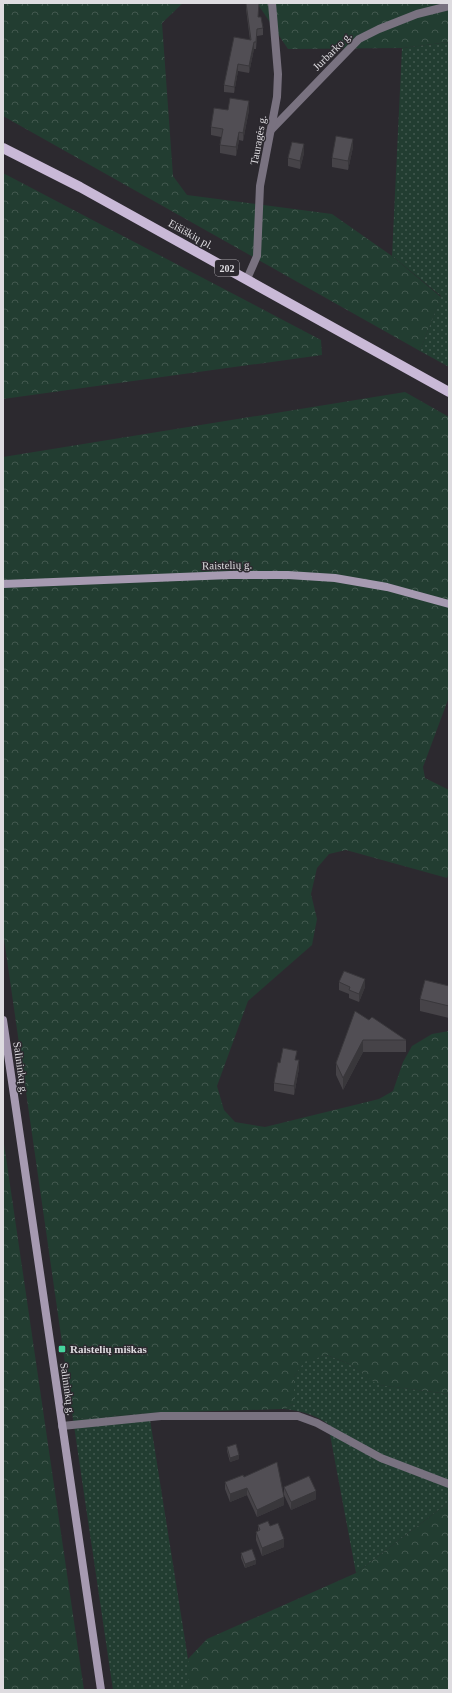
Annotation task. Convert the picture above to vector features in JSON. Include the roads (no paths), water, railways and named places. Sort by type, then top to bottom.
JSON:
[{"type":"main road","name":"Eišiškių pl.","points":[[3,148],[80,187],[449,392]]},
{"type":"main road","name":"Raistelių g.","points":[[3,584],[230,575],[288,575],[335,578],[387,587],[449,604]]},
{"type":"main road","name":"Salininkų g.","points":[[3,1020],[101,1690]]},
{"type":"street","name":"Tauragės g.","points":[[247,279],[257,256],[260,186],[276,97],[278,74],[272,3]]},
{"type":"street","name":"Jurbarko g.","points":[[271,130],[359,39],[379,29],[417,14],[449,6]]},
{"type":"street","points":[[62,1426],[161,1416],[298,1416],[317,1423],[381,1458],[449,1484]]},
{"type":"place","name":"Raistelių miškas","points":[[62,1349]]}]
